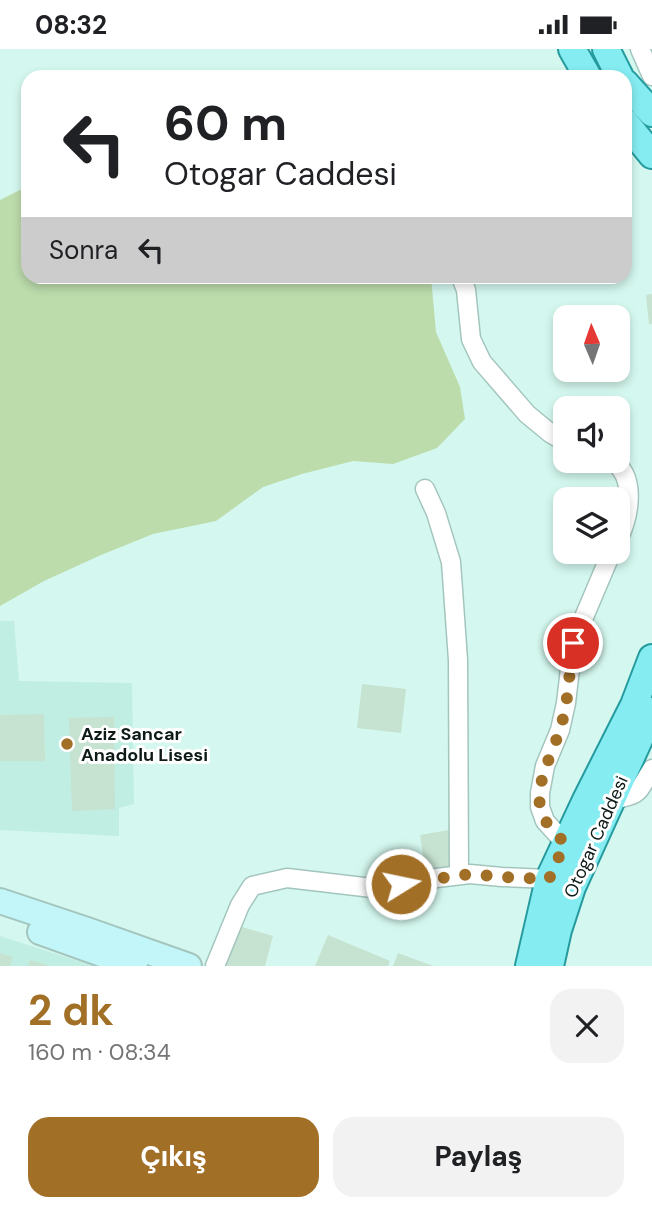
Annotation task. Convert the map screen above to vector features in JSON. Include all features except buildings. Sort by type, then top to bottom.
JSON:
[{"type":"main road","points":[[572,49],[584,70]]},
{"type":"main road","points":[[606,49],[616,70]]},
{"type":"main road","points":[[632,91],[652,113]]},
{"type":"main road","points":[[632,130],[652,155]]},
{"type":"main road","name":"Otogar Caddesi","points":[[528,966],[549,879],[634,705],[652,658]]},
{"type":"main road","name":"Otogar Caddesi","points":[[550,966],[572,887],[652,711]]},
{"type":"main road","points":[[0,901],[189,966]]},
{"type":"main road","points":[[0,918],[135,966]]},
{"type":"street","points":[[640,49],[652,76]]},
{"type":"street","points":[[464,284],[471,339],[482,362],[527,414],[553,435]]},
{"type":"street","points":[[425,489],[436,513],[451,562],[458,660],[459,875]]},
{"type":"street","points":[[565,843],[545,821],[540,807],[540,793],[545,766],[560,730],[566,703],[573,643],[606,564]]},
{"type":"street","points":[[612,800],[633,796],[639,792],[652,769]]},
{"type":"street","points":[[215,966],[240,905],[252,886],[287,877],[382,889],[420,880],[470,874],[549,879]]},
{"type":"shaded area","name":"Aziz Sancar Anadolu Lisesi","points":[[0,621],[14,621],[19,681],[132,683],[134,804],[119,808],[119,836],[0,830]]},
{"type":"shaded area","points":[[0,936],[94,966],[0,966]]},
{"type":"green space","points":[[21,190],[21,284],[432,284],[436,332],[460,387],[465,419],[437,448],[393,464],[353,461],[263,487],[216,521],[153,534],[44,581],[0,606],[0,200]]},
{"type":"place","name":"Aziz Sancar Anadolu Lisesi","points":[[67,744]]},
{"type":"route","points":[[401,884],[470,874],[549,879],[565,843],[545,821],[540,807],[540,793],[545,766],[560,730],[566,703],[573,643]]}]
